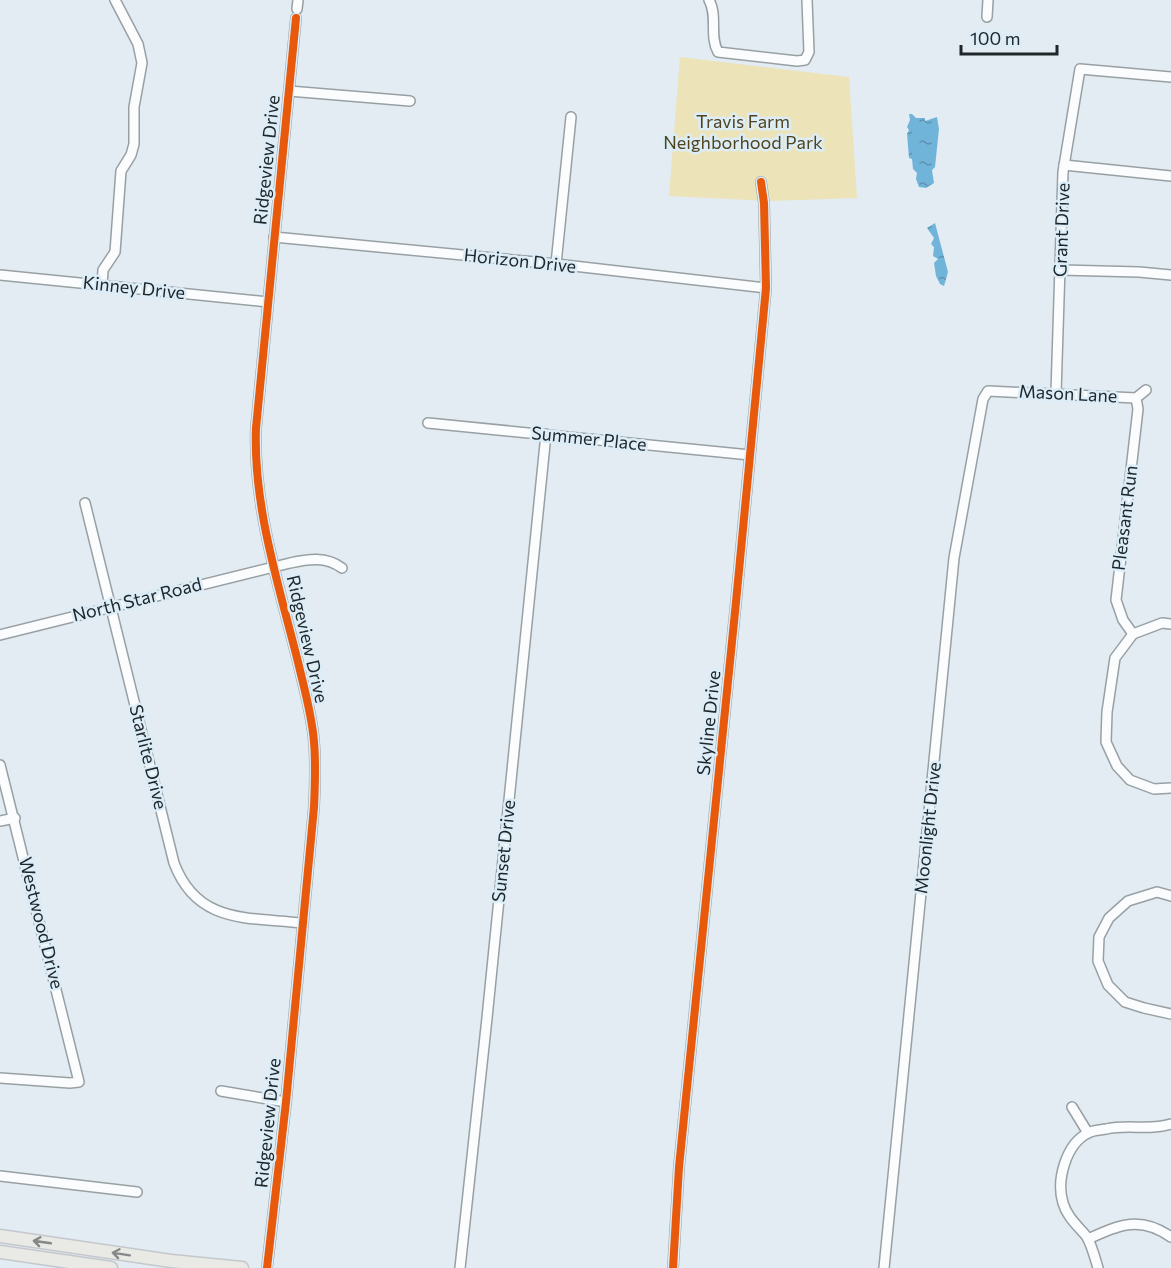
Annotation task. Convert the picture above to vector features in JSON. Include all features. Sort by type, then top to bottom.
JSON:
[{"type":"main road","points":[[0,1236],[171,1261],[242,1268]]},
{"type":"main road","points":[[0,1252],[111,1268]]},
{"type":"street","points":[[102,285],[103,270],[115,252],[121,171],[131,155],[134,144],[134,107],[142,63],[138,44],[115,0]]},
{"type":"street","points":[[709,0],[712,6],[714,44],[718,52],[797,61],[805,60],[809,52],[807,0]]},
{"type":"street","points":[[987,17],[988,0]]},
{"type":"street","name":"Ridgeview Drive","points":[[267,1268],[286,1102],[314,807],[314,741],[309,709],[261,501],[256,459],[256,428],[297,9]]},
{"type":"street","name":"Grant Drive","points":[[1056,393],[1064,165],[1080,69],[1171,77]]},
{"type":"street","points":[[288,91],[410,102]]},
{"type":"street","points":[[555,264],[571,117]]},
{"type":"street","points":[[1064,165],[1171,176]]},
{"type":"street","name":"Skyline Drive","points":[[673,1268],[679,1167],[766,288],[765,209],[761,182]]},
{"type":"street","name":"Horizon Drive","points":[[274,237],[555,264],[766,288]]},
{"type":"street","points":[[1061,270],[1171,275]]},
{"type":"street","name":"Kinney Drive","points":[[0,275],[268,302]]},
{"type":"street","name":"Mason Lane","points":[[988,390],[1136,398],[1146,390]]},
{"type":"street","name":"Moonlight Drive","points":[[884,1268],[954,558],[970,463],[983,399],[988,390]]},
{"type":"street","name":"Pleasant Run","points":[[1132,634],[1123,620],[1116,600],[1137,409],[1136,398]]},
{"type":"street","name":"Summer Place","points":[[428,423],[750,455]]},
{"type":"street","name":"Sunset Drive","points":[[460,1268],[488,1018],[546,434]]},
{"type":"street","name":"Starlite Drive","points":[[85,503],[174,863],[180,877],[194,897],[218,912],[302,923]]},
{"type":"street","name":"North Star Road","points":[[0,635],[111,606],[303,561],[331,561],[342,568]]},
{"type":"street","points":[[1171,624],[1162,623],[1132,634],[1115,658],[1107,712],[1106,742],[1117,765],[1130,780],[1154,789],[1171,788]]},
{"type":"street","name":"Westwood Drive","points":[[0,765],[79,1082],[43,1082],[0,1078]]},
{"type":"street","points":[[0,821],[15,818]]},
{"type":"street","points":[[1171,896],[1157,892],[1128,901],[1109,918],[1100,937],[1098,961],[1108,985],[1125,1002],[1171,1014]]},
{"type":"street","points":[[221,1091],[286,1102]]},
{"type":"street","points":[[1072,1107],[1088,1133]]},
{"type":"street","points":[[1098,1268],[1088,1239],[1070,1218],[1063,1203],[1062,1172],[1068,1157],[1088,1133],[1116,1126],[1157,1128],[1171,1124]]},
{"type":"street","points":[[0,1176],[137,1192]]},
{"type":"street","points":[[1088,1239],[1112,1228],[1141,1223],[1171,1237]]},
{"type":"green space","name":"Travis Farm Neighborhood Park","points":[[680,57],[849,77],[857,198],[770,201],[669,196]]},
{"type":"water","points":[[909,114],[916,118],[925,118],[925,121],[937,117],[939,129],[935,167],[932,170],[934,183],[926,188],[919,187],[916,179],[917,173],[913,169],[912,159],[909,158],[907,134],[909,130],[907,127],[910,120]]},
{"type":"water","points":[[935,223],[948,272],[944,286],[940,284],[936,276],[934,263],[938,259],[933,256],[934,247],[931,244],[934,238],[927,228]]},
{"type":"cycle path","points":[[267,1268],[286,1102],[315,783],[312,722],[269,546],[256,457],[256,428],[296,18]]},
{"type":"cycle path","points":[[673,1268],[679,1167],[766,288],[764,203],[761,182]]}]
